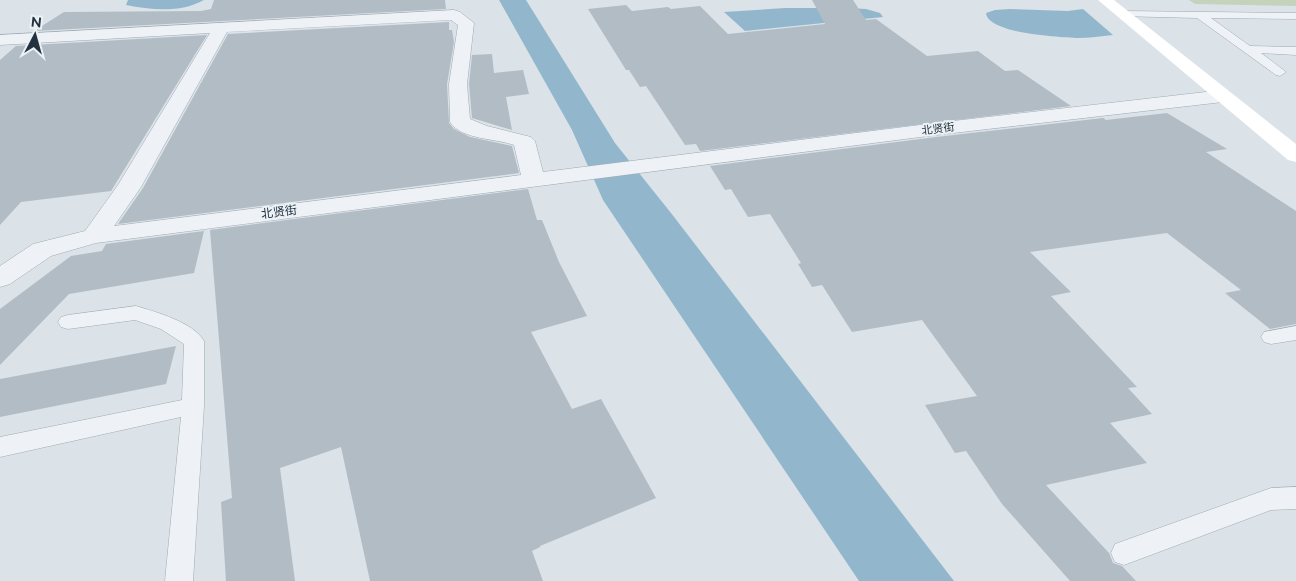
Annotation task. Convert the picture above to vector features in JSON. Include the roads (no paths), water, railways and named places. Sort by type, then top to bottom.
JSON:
[{"type":"main road","points":[[1106,0],[1296,154]]},
{"type":"street","points":[[0,40],[454,15],[466,23],[458,84],[460,122],[470,129],[511,136],[524,141],[534,180]]},
{"type":"street","points":[[94,236],[130,187],[222,29]]},
{"type":"street","name":"北贤街","points":[[0,278],[42,250],[94,236],[569,175],[1185,99],[1223,96]]},
{"type":"lane","points":[[1122,14],[1296,16]]},
{"type":"lane","points":[[1198,14],[1280,72]]},
{"type":"lane","points":[[1250,49],[1296,51]]},
{"type":"lane","points":[[68,322],[136,313],[168,324],[194,341],[193,406],[179,581]]},
{"type":"lane","points":[[1271,337],[1296,332]]},
{"type":"lane","points":[[0,447],[193,406]]},
{"type":"lane","points":[[1124,552],[1271,499],[1296,498]]},
{"type":"water","points":[[128,0],[204,0],[186,7],[166,9],[126,5]]},
{"type":"water","points":[[499,0],[526,0],[615,143],[954,581],[859,581],[603,200],[572,130]]},
{"type":"water","points":[[785,8],[866,9],[880,13],[883,17],[745,31],[724,12]]},
{"type":"water","points":[[1010,9],[1068,11],[1083,9],[1113,35],[1078,38],[1026,33],[999,26],[990,20],[986,13]]}]
